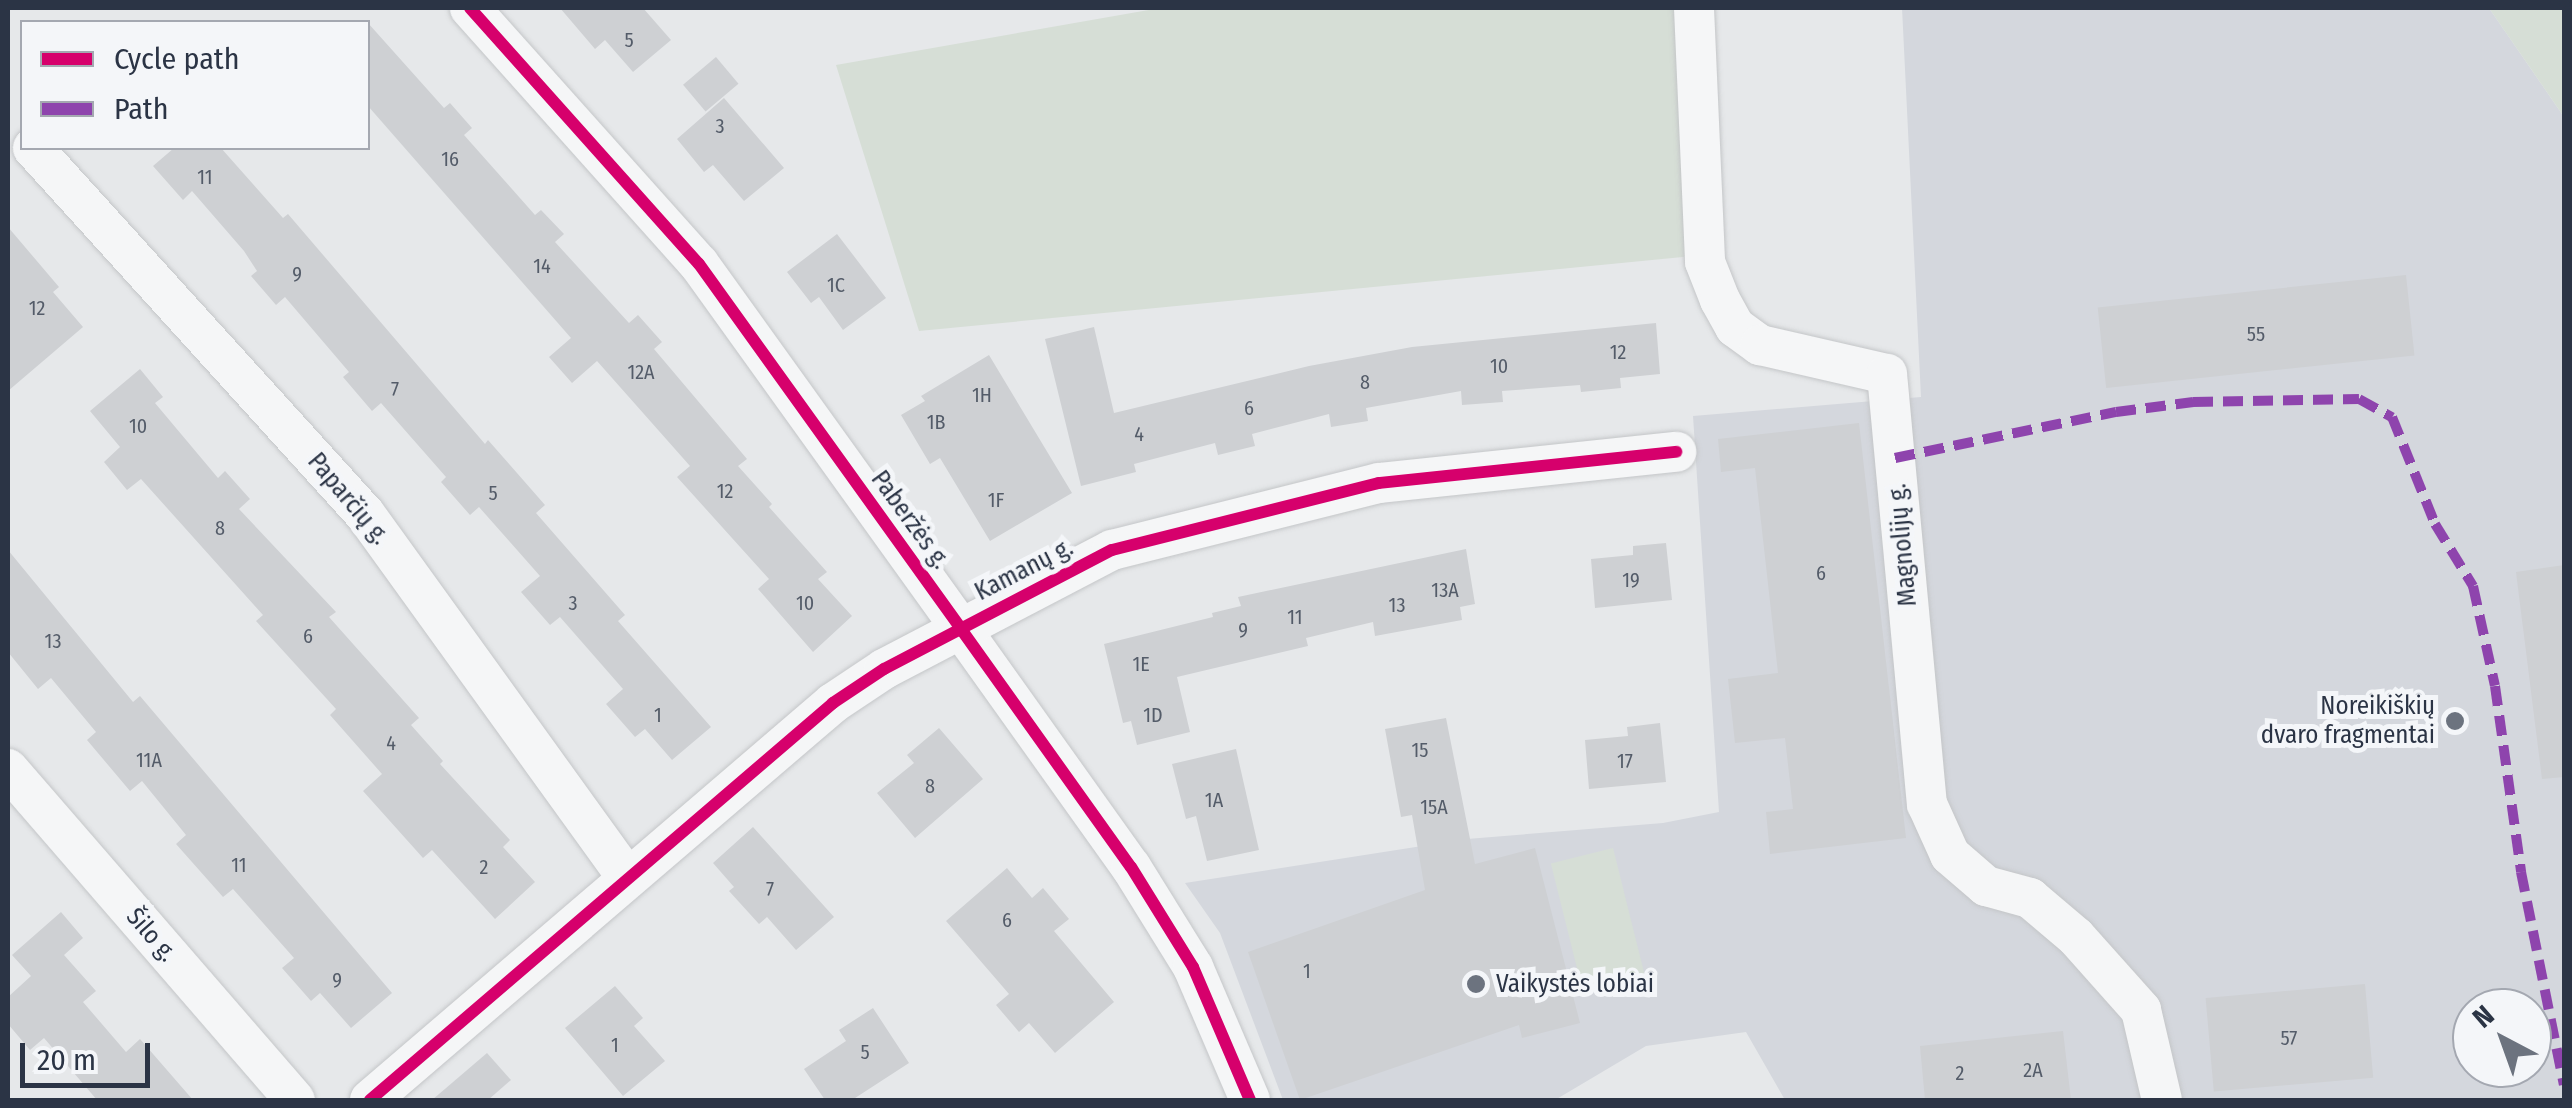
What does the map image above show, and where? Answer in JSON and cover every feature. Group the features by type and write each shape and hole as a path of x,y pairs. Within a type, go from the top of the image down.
{"street":[{"name":"Paberžės g.","path":"470,8 699,264 960,629 1130,867 1193,966 1250,1100"},
{"name":"Magnolijų g.","path":"1694,8 1705,262 1720,300 1735,327 1760,345 1888,374 1926,804 1950,854 1986,886 2030,898 2076,937 2141,1010 2162,1100"},
{"name":"Paparčių g.","path":"35,150 365,514 628,878"},
{"name":"Kamanų g.","path":"370,1100 834,703 960,629 1112,550 1379,483 1676,452"},
{"name":"Šilo g.","path":"8,769 295,1100"}],"shaded area":[{"path":"1160,8 1681,8 1693,256 919,331 836,65"},
{"path":"1902,8 2489,8 2564,117 2564,1100 1785,1100 1746,1032 1646,1046 1555,1100 1283,1100 1220,933 1185,883 1467,839 1663,823 1719,812 1693,416 1921,397"},
{"path":"2489,8 2564,8 2564,117"},
{"path":"1613,848 1646,979 1584,994 1551,863"}],"building":[{"path":"560,8 643,8 671,40 633,72 605,40 595,49"},
{"path":"370,25 444,108 450,103 472,128 464,135 535,215 541,210 564,234 555,242 629,323 638,315 662,342 654,349 747,459 738,466 827,572 818,579 852,616 813,652 758,589 769,579 677,477 690,466 597,361 572,383 549,357 571,338 370,108"},
{"path":"716,57 738,84 706,111 683,85"},
{"path":"724,98 784,168 744,201 713,165 704,172 677,139"},
{"path":"172,150 223,150 283,218 288,214 485,444 488,440 545,505 536,513 625,615 618,621 711,727 672,760 645,729 635,737 606,704 623,689 560,617 550,625 521,592 540,576 479,507 470,515 441,482 446,477 381,403 372,411 343,377 349,372 285,297 276,305 251,276 257,271 244,251 192,191 183,200 153,166"},
{"path":"8,227 59,287 53,292 83,327 8,391"},
{"path":"837,234 886,298 843,330 819,297 811,303 787,272"},
{"path":"2406,275 2414,356 2106,388 2098,307"},
{"path":"1656,323 1660,374 1620,378 1621,388 1581,392 1580,385 1502,391 1503,402 1462,405 1461,391 1366,408 1368,421 1331,427 1329,414 1252,434 1255,446 1218,455 1215,443 1134,464 1136,472 1081,486 1045,339 1094,327 1114,413 1309,366 1412,347"},
{"path":"989,355 1072,493 990,541 940,458 930,464 901,415 925,401 921,396"},
{"path":"140,369 163,397 155,403 218,478 225,471 250,499 239,509 336,612 329,617 419,718 411,725 443,761 440,764 510,840 503,847 535,882 495,919 432,850 423,858 363,791 382,774 330,715 336,709 256,621 263,615 141,479 127,490 104,462 120,447 90,411"},
{"path":"1859,423 1906,838 1770,854 1766,812 1793,809 1785,738 1735,743 1728,679 1778,673 1755,468 1721,472 1718,439"},
{"path":"1666,543 1672,600 1595,608 1591,559 1633,555 1633,546"},
{"path":"1466,549 1475,604 1460,607 1462,620 1375,636 1373,622 1306,638 1308,646 1177,677 1190,732 1137,745 1131,721 1123,723 1104,644 1213,617 1212,613 1241,606 1238,597"},
{"path":"8,550 133,702 140,696 392,993 351,1028 320,993 311,1001 282,968 294,958 233,889 223,897 176,844 186,835 142,781 130,791 87,740 96,732 51,678 38,689 8,652"},
{"path":"2564,565 2564,777 2542,779 2516,572"},
{"path":"1446,718 1475,864 1535,848 1580,1023 1522,1038 1519,1025 1300,1100 1248,952 1425,890 1412,815 1401,817 1385,729"},
{"path":"1660,723 1666,782 1589,789 1585,740 1628,736 1627,727"},
{"path":"939,728 983,779 915,838 877,793 914,763 907,755"},
{"path":"1236,749 1259,850 1207,861 1196,816 1186,819 1172,764"},
{"path":"753,827 834,917 796,950 767,917 759,924 729,891 734,887 713,863"},
{"path":"1007,868 1032,898 1043,888 1069,919 1054,931 1114,1002 1055,1053 1029,1023 1019,1032 996,1005 1009,994 946,921"},
{"path":"61,912 83,938 64,955 96,991 83,1002 126,1052 140,1039 193,1100 97,1100 44,1038 30,1050 8,1024 8,997 31,976 12,955"},
{"path":"2365,984 2373,1078 2214,1092 2206,998"},
{"path":"615,986 643,1018 634,1026 665,1061 623,1096 565,1028"},
{"path":"873,1008 909,1063 852,1100 825,1100 804,1069 846,1041 839,1030"},
{"path":"2063,1031 2071,1100 1925,1100 1920,1046"},
{"path":"487,1053 511,1080 488,1100 432,1100"}],"marked path":[{"path":"1895,458 2116,412 2193,402 2359,399 2392,417 2435,524 2473,586 2495,686 2521,872 2564,1085"}],"cycle path":[{"path":"470,8 699,264 961,629 1131,867 1193,967 1250,1100"},
{"path":"370,1100 833,703 884,669 1112,550 1379,483 1676,452"}],"place":[{"name":"Noreikiškių dvaro fragmentai","path":"2455,721"},
{"name":"Vaikystės lobiai","path":"1476,984"}]}
